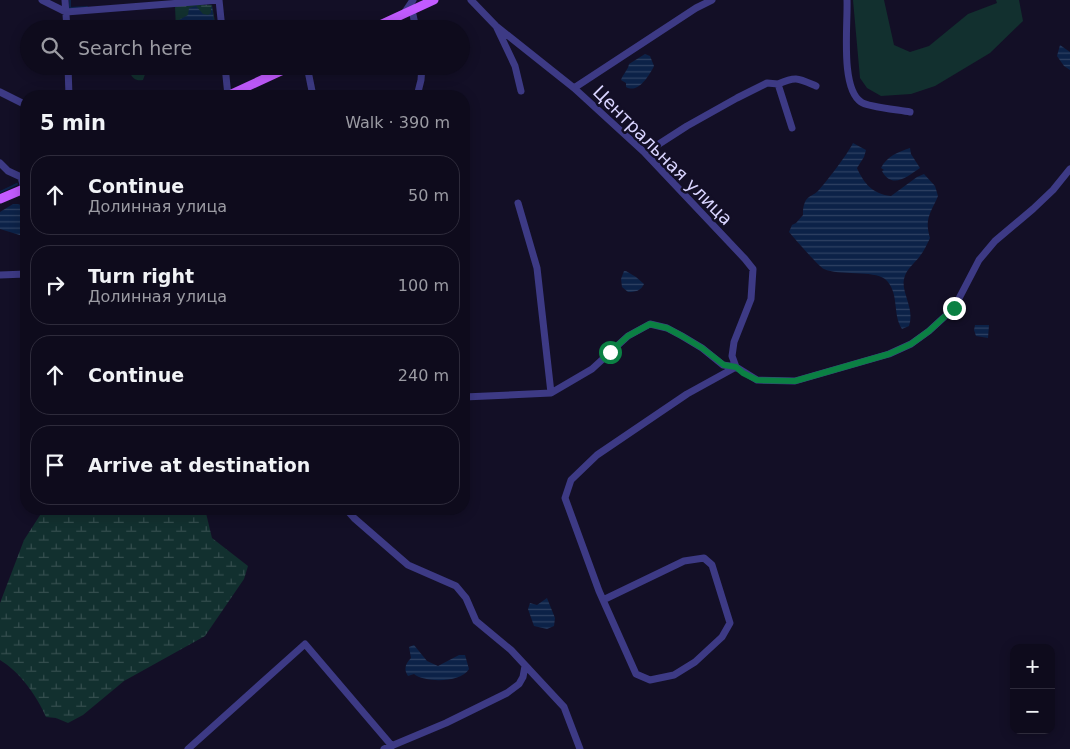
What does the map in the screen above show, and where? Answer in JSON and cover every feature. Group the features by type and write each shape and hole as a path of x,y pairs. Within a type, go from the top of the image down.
{"main road":[{"path":"390,20 434,0"},
{"path":"240,90 272,75"},
{"path":"0,200 20,191"}],"street":[{"path":"42,0 66,12 219,0 221,20"},
{"path":"65,0 66,20"},
{"path":"412,20 408,12 413,0"},
{"name":"Центральная улица","path":"471,0 496,26 574,88 646,153 721,232 753,269 751,299 734,342 732,356 736,367"},
{"path":"574,88 696,8 712,0"},
{"path":"847,0 846,50 853,95 862,104 910,112"},
{"path":"496,26 515,66 521,91"},
{"path":"68,75 69,90"},
{"path":"226,75 227,90"},
{"path":"309,75 312,90"},
{"path":"418,90 421,75"},
{"path":"646,153 687,126 767,82 778,84 793,78 816,86"},
{"path":"778,84 792,128"},
{"path":"0,92 20,102"},
{"path":"0,163 8,171 20,177"},
{"path":"470,397 551,392 592,369 628,336 650,324 667,328 702,348 724,365 736,367 757,380 795,381 889,354 911,344 929,331 954,308 979,260 995,241 1053,190 1070,169"},
{"path":"518,202 538,268 551,392"},
{"path":"0,276 20,274"},
{"path":"603,600 684,561 704,558 712,565 730,623 722,637 694,662 674,675 650,680 636,674 603,600 565,498 571,480 597,455 687,394 736,367"},
{"path":"351,515 408,566 456,586 466,598 476,621 498,638 564,707 580,749"},
{"path":"188,749 305,644 392,746"},
{"path":"384,749 446,723 507,693 519,684 523,677 525,666"}],"green space":[{"path":"853,0 884,0 894,45 910,52 929,46 968,14 997,3 996,0 1019,0 1023,21 990,53 935,86 911,94 881,96 867,88 860,78"},
{"path":"212,5 215,20 176,20 175,6"},
{"path":"131,75 145,75 143,80"},
{"path":"40,515 206,515 212,538 248,566 244,579 205,636 124,681 83,715 68,723 56,718 46,717 27,685 0,660 0,603 24,540"}],"water":[{"path":"196,6 203,14 208,15 211,13 212,7 214,20 179,20 188,15 189,8"},
{"path":"1060,45 1070,52 1070,70 1064,66 1057,56"},
{"path":"645,54 650,56 654,66 652,70 639,86 630,89 626,87 626,83 621,80 629,64"},
{"path":"853,143 866,150 857,168 866,183 874,190 891,196 924,174 935,186 938,196 928,220 930,238 921,254 906,272 904,279 904,290 910,319 909,326 902,329 897,317 893,290 885,279 880,276 824,269 789,232 792,225 803,215 806,200 822,187"},
{"path":"910,148 911,154 920,168 900,180 890,180 881,168 886,160"},
{"path":"13,204 20,205 20,235 0,229 0,212"},
{"path":"624,271 636,277 644,284 639,290 628,292 622,287 621,279"},
{"path":"975,325 989,325 988,338 976,336"},
{"path":"547,598 555,618 554,626 547,629 534,626 528,609 530,603 537,605"},
{"path":"414,645 427,661 438,666 459,655 465,655 469,669 459,677 443,680 426,679 414,674 408,676 405,669 411,658 409,647"}],"waterway":[{"path":"70,0 70,8 87,7"},
{"path":"0,192 17,184"}],"route":[{"path":"610,352 628,336 650,324 667,328 702,348 724,365 736,367 757,380 774,382 795,381 889,354 911,344 929,331 954,308"}]}
